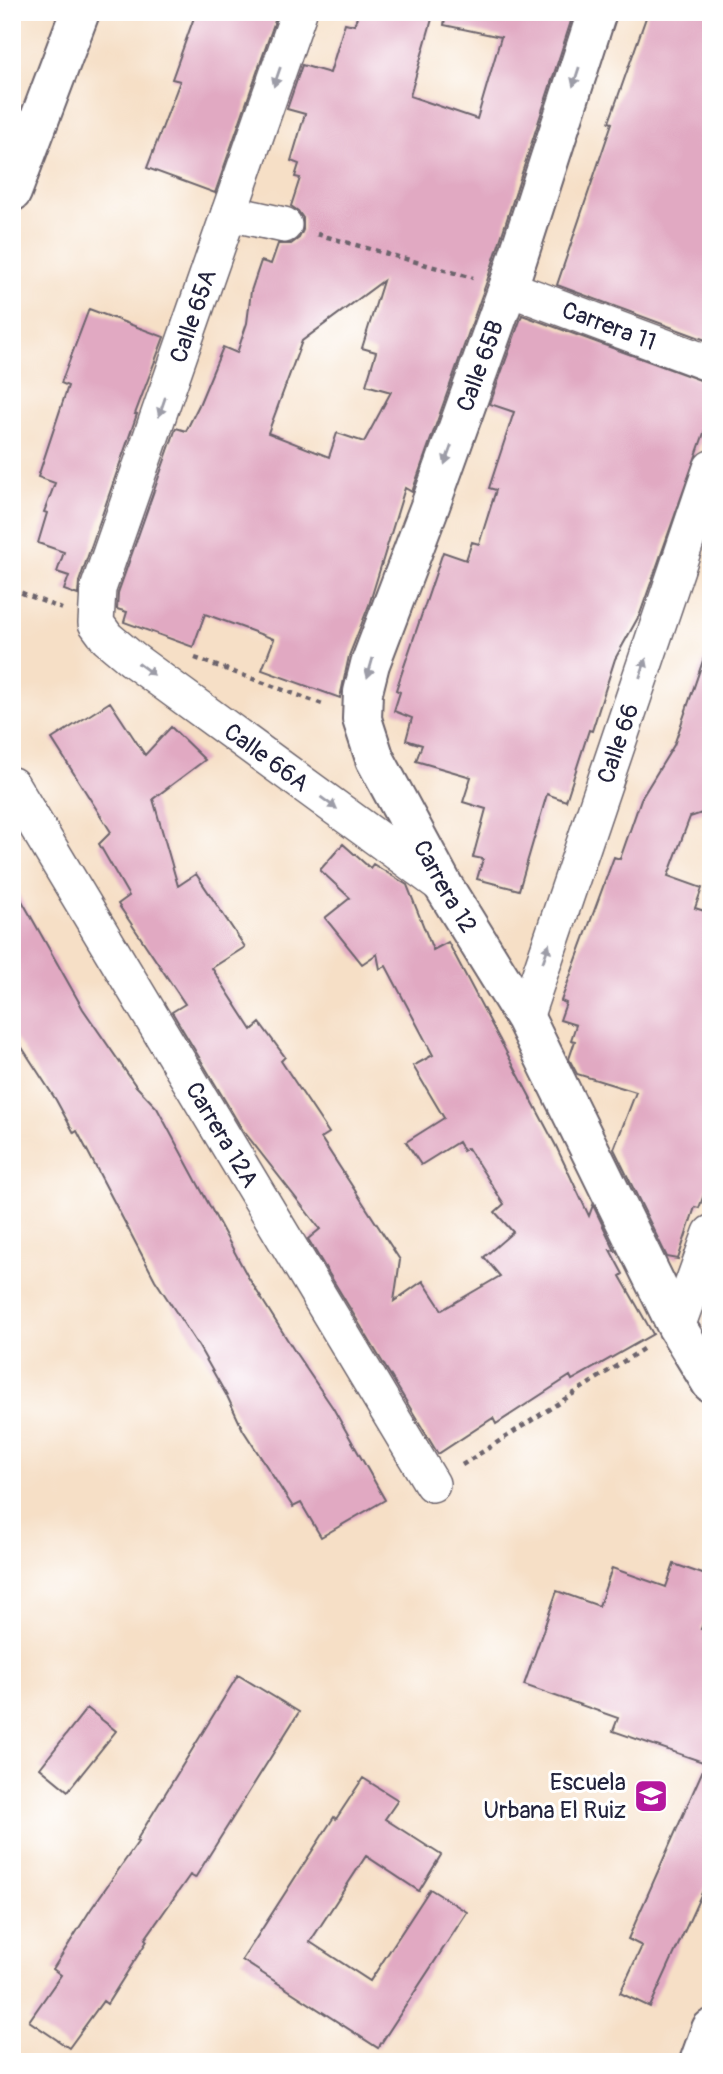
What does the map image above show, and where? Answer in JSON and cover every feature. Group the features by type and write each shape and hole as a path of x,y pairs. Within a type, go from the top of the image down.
{"street":[{"path":"12,192 80,12"},
{"name":"Calle 65A","path":"96,623 98,589 299,12"},
{"name":"Calle 65B","path":"362,719 363,692 370,664 508,288 597,12"},
{"path":"229,213 284,225"},
{"name":"Carrera 11","path":"508,288 711,364"},
{"name":"Calle 66","path":"524,1018 711,468"},
{"name":"Calle 66A","path":"96,623 107,638 132,659 444,887"},
{"name":"Carrera 12","path":"362,719 375,760 444,887 524,1018 677,1327 711,1383"},
{"name":"Carrera 12A","path":"12,785 432,1484"},
{"path":"677,1327 711,1233"},
{"path":"698,2062 711,2029"}],"path":[{"path":"284,225 508,288"},
{"path":"12,589 96,623"},
{"path":"185,655 362,719"},
{"path":"432,1484 677,1327"}],"building":[{"path":"196,12 278,12 215,193 147,168 180,81 172,79"},
{"path":"359,12 434,12 410,96 477,119 501,37 444,25 446,12 574,12 487,281 412,492 405,488 369,605 349,656 340,698 262,670 274,639 205,614 193,647 124,622 127,612 117,609 118,593 176,428 186,431 223,347 237,353 247,323 251,291 261,261 271,264 278,244 291,244 299,238 303,230 303,218 291,206 300,178 295,177 299,164 291,161 305,114 287,109 302,65 330,73 345,23 354,25","holes":["383,281 362,348 376,352 366,385 391,392 364,442 337,433 329,457 268,433 302,341"]},
{"path":"648,12 711,12 711,342 557,285 612,123 609,122"},
{"path":"89,309 164,337 135,414 79,582 78,595 64,590 69,576 57,572 64,552 38,543 47,513 44,512 55,483 38,477 68,386 61,383"},
{"path":"522,315 711,384 711,413 640,614 615,659 566,801 547,794 519,890 477,879 483,859 473,857 486,809 463,802 471,777 416,761 422,745 406,740 412,718 394,711 400,692 396,690 443,552 466,560 472,542 479,544 496,490 489,488 514,412 490,404"},
{"path":"706,652 711,653 711,810 690,817 668,876 702,888 695,908 711,913 711,1176 699,1208 695,1207 678,1259 667,1257 614,1149 636,1092 577,1074 569,1059 575,1041 571,1040 576,1025 560,1020 566,1003 561,1001 614,857 620,859 641,799 674,745"},
{"path":"110,702 145,755 171,727 205,760 153,799 178,886 196,874 245,947 212,968 252,1030 260,1023 285,1057 281,1061 329,1133 321,1138 400,1260 394,1301 423,1281 442,1310 500,1276 484,1257 513,1232 495,1212 504,1204 468,1148 463,1151 458,1142 421,1165 406,1142 444,1118 413,1066 433,1055 386,966 380,969 377,954 362,964 325,918 350,898 320,870 343,844 370,868 373,864 407,885 433,950 448,942 556,1146 589,1216 593,1205 615,1251 610,1250 623,1274 620,1276 653,1334 572,1380 570,1376 496,1424 493,1418 438,1454 308,1239 320,1229 242,1129 172,1012 185,1004 118,904 129,896 99,844 111,832 52,739"},
{"path":"12,883 83,1009 136,1086 157,1108 248,1277 333,1408 385,1500 321,1537 301,1503 293,1507 243,1430 199,1347 155,1280 77,1131 74,1133 12,1032"},
{"path":"674,1564 711,1577 711,1602 701,1629 711,1631 711,1873 650,2007 620,1993 642,1946 628,1939 706,1763 613,1731 618,1718 524,1685 557,1591 599,1606 612,1568 666,1587"},
{"path":"238,1675 299,1712 195,1878 190,1875 145,1939 147,1941 107,2004 103,2001 69,2048 29,2021 61,1975 53,1969 138,1842 136,1841"},
{"path":"87,1708 116,1731 68,1791 40,1768"},
{"path":"363,1778 398,1800 385,1819 441,1855 419,1891 366,1856 310,1942 370,1981 430,1889 467,1912 378,2048 242,1960 334,1817 336,1819"}],"place":[{"name":"Escuela Urbana El Ruiz","path":"651,1796"}]}
